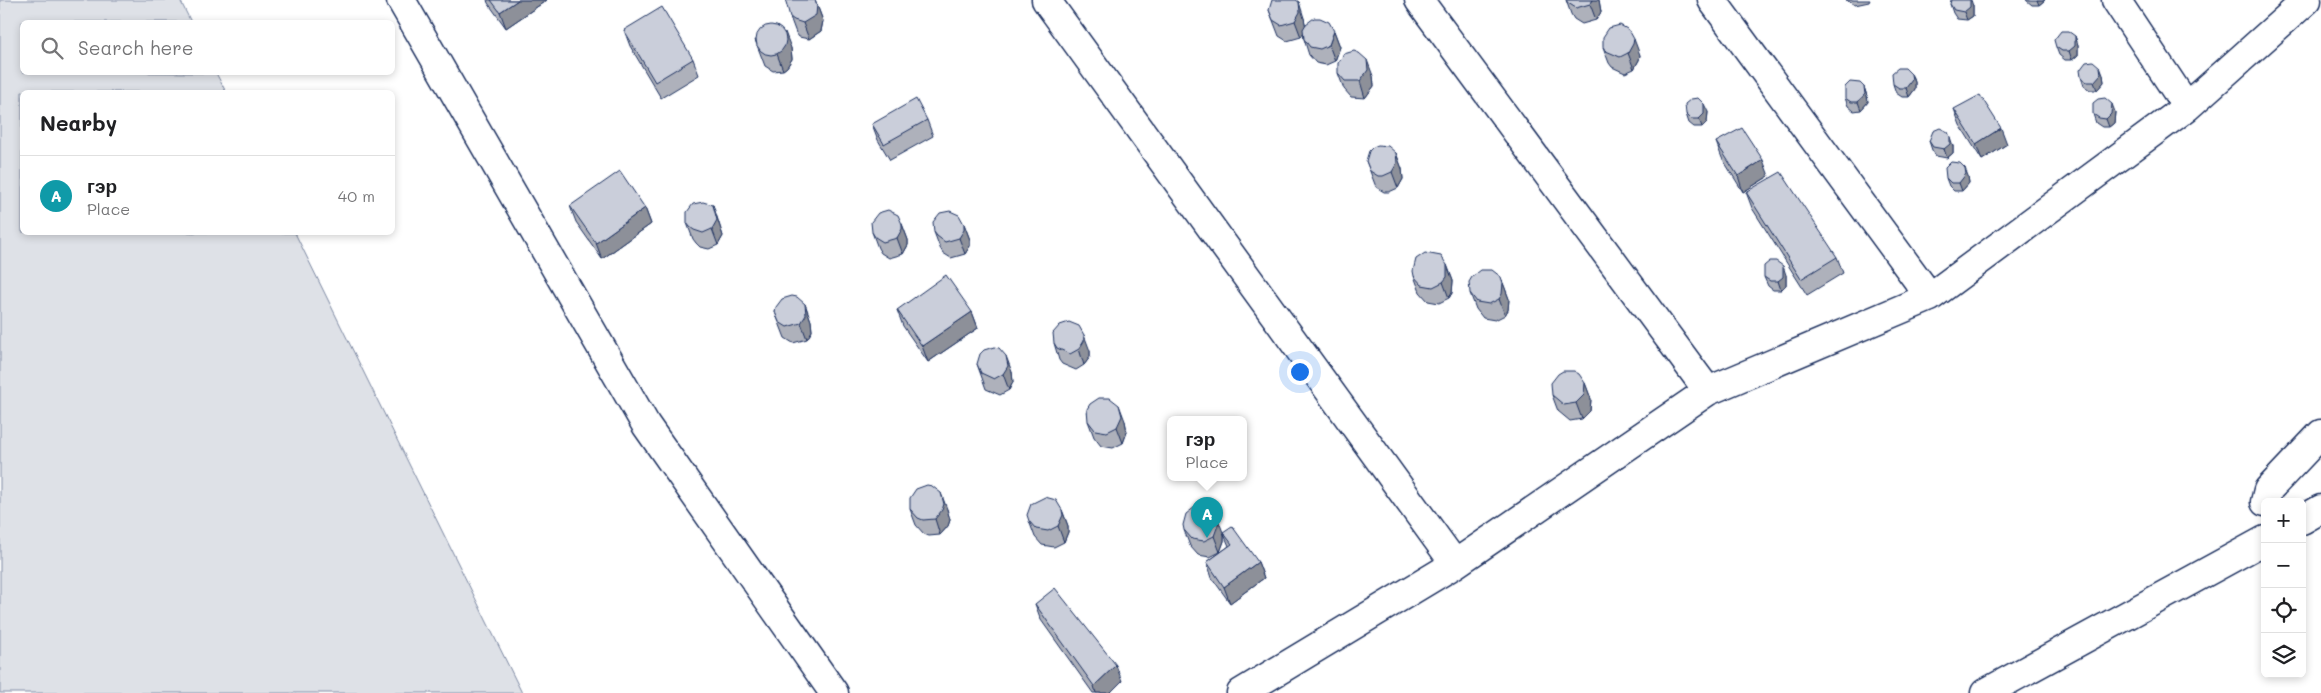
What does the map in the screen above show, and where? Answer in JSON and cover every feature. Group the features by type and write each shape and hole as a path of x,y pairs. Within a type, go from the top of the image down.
{"street":[{"path":"401,0 646,425 834,693"},
{"path":"1046,0 1455,564"},
{"path":"1419,0 1708,391"},
{"path":"1712,0 1930,297"},
{"path":"2116,0 2187,107"},
{"path":"1241,693 1455,564 1708,391 1930,297 2187,107 2307,0"},
{"path":"2266,498 2268,490 2321,434"},
{"path":"2306,518 2321,509"},
{"path":"1984,693 2259,543 2261,529"}],"shaded area":[{"path":"0,0 180,0 190,20 20,20 20,75 217,75 225,90 20,90 20,235 296,235 522,693 0,693"}],"building":[{"path":"491,0 518,0 500,12"},
{"path":"788,0 815,0 817,5 816,15 803,23 794,20 790,17 786,2"},
{"path":"1272,0 1296,0 1299,2 1300,12 1295,21 1281,25 1273,20 1269,10"},
{"path":"1566,0 1593,0 1590,4 1576,8"},
{"path":"1951,0 1970,0 1970,7 1964,12 1954,10 1950,4"},
{"path":"662,7 693,59 655,82 624,30"},
{"path":"1314,18 1320,18 1329,22 1334,31 1329,45 1320,49 1310,47 1304,39 1303,29"},
{"path":"771,25 782,29 786,40 782,51 771,55 760,51 756,40 760,29"},
{"path":"1620,25 1629,30 1634,39 1628,53 1620,57 1606,51 1603,47 1603,37 1609,28"},
{"path":"2061,31 2068,31 2075,36 2075,46 2069,51 2062,51 2056,47 2054,40"},
{"path":"1354,51 1367,60 1368,70 1360,81 1345,81 1338,73 1338,63 1344,54"},
{"path":"2093,61 2100,67 2101,74 2094,82 2087,82 2081,77 2080,70 2086,62"},
{"path":"1898,68 1905,68 1911,74 1912,80 1906,88 1899,88 1893,84 1892,73"},
{"path":"1850,82 1860,83 1864,87 1865,94 1858,102 1851,102 1845,98 1845,87"},
{"path":"1980,95 2001,128 1976,144 1954,109"},
{"path":"1698,98 1704,104 1704,114 1699,119 1691,119 1686,114 1685,104 1691,99"},
{"path":"2105,98 2112,104 2111,114 2106,119 2099,118 2093,114 2093,103 2098,99"},
{"path":"916,99 927,120 884,144 872,124"},
{"path":"1742,128 1763,160 1738,176 1716,142"},
{"path":"1940,128 1948,132 1950,137 1950,144 1944,149 1933,147 1929,141 1933,131"},
{"path":"1378,145 1388,146 1396,153 1397,163 1392,172 1383,176 1378,176 1370,171 1366,161 1369,151"},
{"path":"1951,162 1960,163 1965,168 1966,174 1959,183 1951,183 1946,178 1945,168"},
{"path":"620,171 645,208 596,243 570,206"},
{"path":"1781,172 1837,257 1801,279 1746,192"},
{"path":"703,202 713,205 717,220 712,229 703,233 690,227 687,223 687,212 693,204"},
{"path":"888,210 898,215 902,229 897,238 883,242 875,237 872,232 871,222 878,213"},
{"path":"950,211 959,215 964,224 964,230 959,238 945,242 934,232 933,222 940,213"},
{"path":"1425,253 1441,256 1447,265 1447,277 1443,282 1433,287 1422,285 1414,276 1413,271 1416,259"},
{"path":"1770,261 1776,261 1783,266 1783,277 1778,281 1770,281 1764,277 1764,266"},
{"path":"1481,270 1492,270 1501,277 1503,283 1502,294 1499,299 1489,304 1477,302 1470,293 1469,282"},
{"path":"946,275 972,312 922,346 897,310"},
{"path":"792,296 797,297 805,304 806,315 801,323 787,327 779,322 775,312 782,299"},
{"path":"1069,322 1079,326 1084,335 1084,341 1079,349 1070,354 1057,348 1054,343 1053,333 1060,325"},
{"path":"994,347 999,348 1006,356 1008,366 1003,374 994,379 981,373 977,364 980,354 984,350"},
{"path":"1563,371 1574,371 1579,374 1585,383 1584,395 1576,403 1564,405 1552,395 1551,383"},
{"path":"1099,398 1110,398 1119,405 1122,416 1117,427 1107,432 1095,430 1088,421 1087,409 1090,404"},
{"path":"927,485 932,486 941,493 944,504 935,519 923,520 918,518 910,509 910,498 916,489"},
{"path":"1045,497 1056,500 1063,515 1058,526 1048,531 1036,529 1029,521 1027,515 1031,504"},
{"path":"1195,507 1211,510 1218,519 1214,536 1204,541 1192,539 1184,530 1183,525 1186,514"},
{"path":"1232,526 1258,562 1224,587 1207,562 1232,544 1223,532"},
{"path":"1055,588 1116,665 1094,686 1035,604"}],"place":[{"name":"гэр","path":"1207,538"}]}
